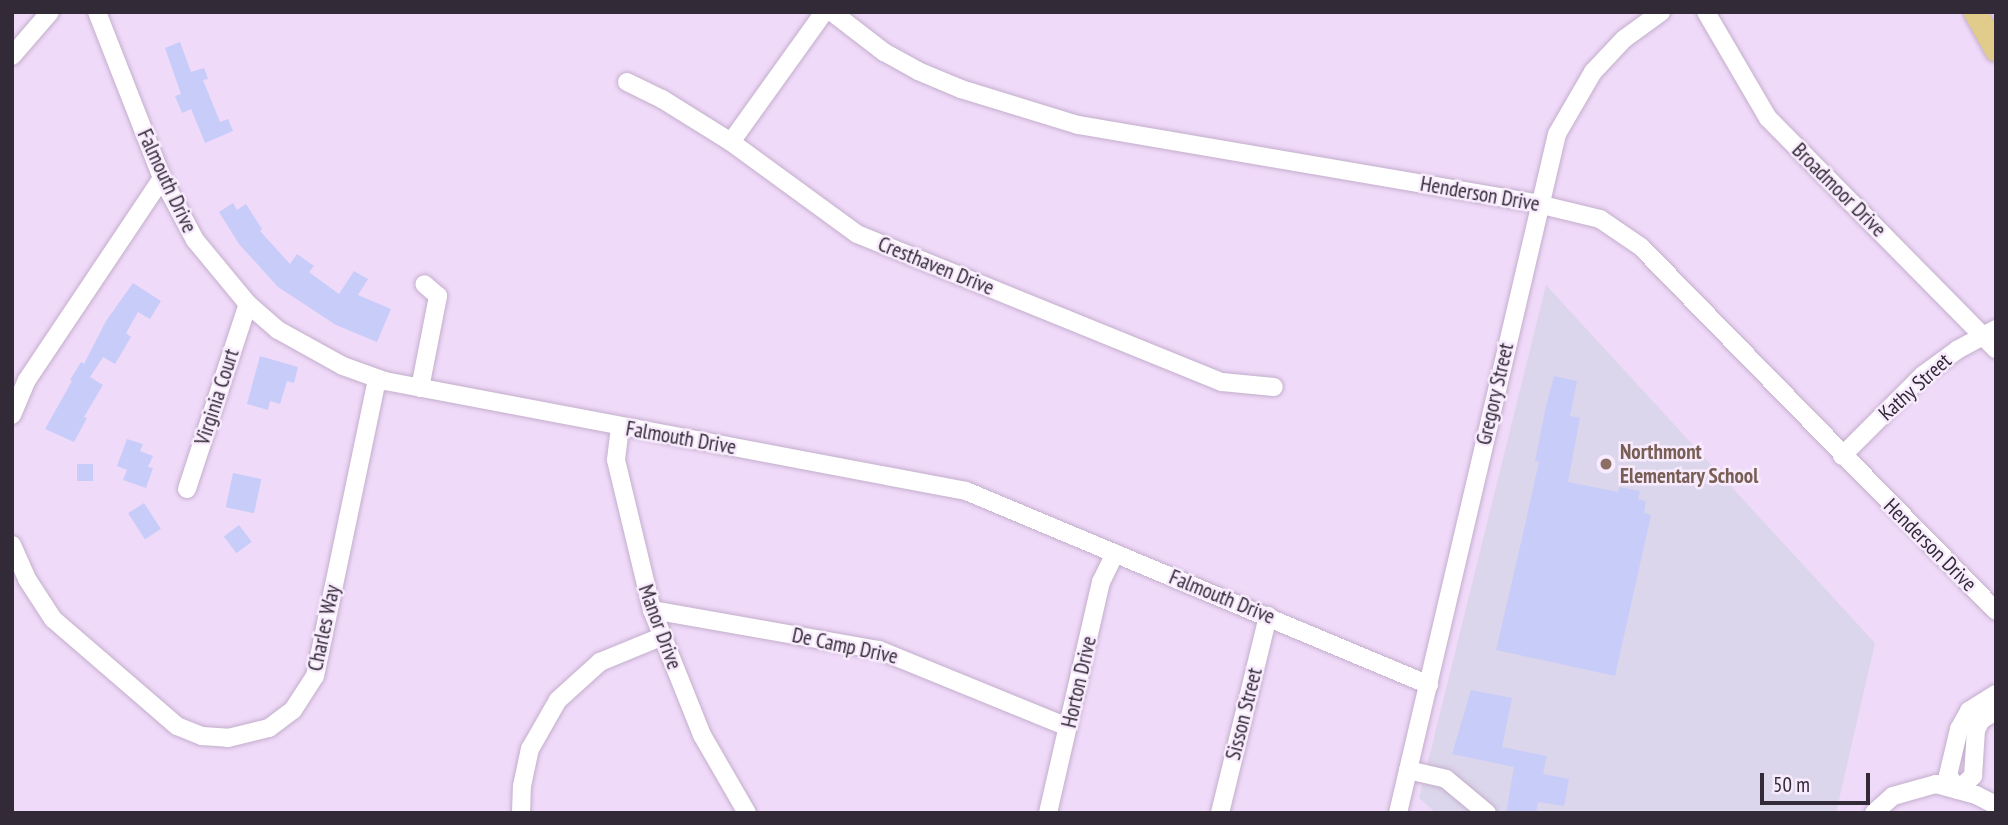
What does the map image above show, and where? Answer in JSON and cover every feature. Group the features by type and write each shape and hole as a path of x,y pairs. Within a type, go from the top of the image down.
{"main road":[{"path":"1975,12 1996,50"}],"street":[{"path":"12,56 50,12"},
{"name":"Falmouth Drive","path":"97,12 162,178 195,240 248,304 278,330 343,366 377,380 966,491 1429,685"},
{"path":"731,142 824,12"},
{"name":"Henderson Drive","path":"832,12 884,52 918,71 961,89 1079,125 1538,204 1600,219 1641,247 1996,611"},
{"name":"Gregory Street","path":"1398,813 1556,134 1579,92 1624,39 1661,12"},
{"name":"Broadmoor Drive","path":"1706,12 1768,118 1989,332 1996,349"},
{"name":"Cresthaven Drive","path":"627,82 662,99 731,142 857,234 1222,382 1274,387"},
{"path":"12,415 27,380 162,178"},
{"path":"420,388 438,296 424,284"},
{"name":"Virginia Court","path":"187,489 248,304"},
{"name":"Kathy Street","path":"1842,456 1923,375 1956,350 1989,332"},
{"name":"Charles Way","path":"12,545 40,604 59,627 177,726 202,736 228,738 269,728 293,710 315,676 377,380"},
{"name":"Manor Drive","path":"620,427 616,460 652,610 702,735 747,813"},
{"name":"Horton Drive","path":"1048,813 1101,582 1115,553"},
{"name":"De Camp Drive","path":"652,610 879,650 1068,727"},
{"name":"Sisson Street","path":"1220,813 1268,616"},
{"path":"521,813 522,786 530,749 558,700 600,662 662,637"},
{"path":"1958,790 1973,776 1969,711 1996,694"},
{"path":"1969,726 1996,711"},
{"path":"1408,771 1446,779 1487,813"},
{"path":"1874,813 1893,796 1936,784 1996,805"}],"shaded area":[{"name":"Northmont Elementary School","path":"1546,285 1875,643 1836,813 1436,813 1419,798"}],"building":[{"path":"180,42 191,72 204,68 208,79 203,80 220,122 228,119 233,131 205,143 191,109 182,113 175,96 181,94 165,48"},
{"path":"233,203 237,210 246,204 262,229 260,231 290,264 297,254 314,266 309,272 339,294 354,271 368,279 358,295 391,309 377,342 336,325 278,287 239,244 219,212"},
{"path":"133,283 161,301 150,319 138,312 126,333 131,337 115,364 103,357 90,377 103,385 84,417 87,418 74,442 45,429 72,381 70,380 81,362 84,364 106,321"},
{"path":"260,356 298,367 294,383 287,381 280,404 270,401 268,410 247,404"},
{"path":"1554,376 1577,381 1570,416 1580,418 1568,482 1618,492 1619,487 1640,491 1638,499 1646,501 1644,513 1651,515 1615,676 1496,650 1539,462 1535,461"},
{"path":"127,439 143,444 140,451 153,456 148,467 153,468 146,488 123,480 127,470 117,466"},
{"path":"77,464 93,464 93,481 77,481"},
{"path":"233,473 261,479 254,513 226,507"},
{"path":"144,503 161,529 145,539 128,513"},
{"path":"239,525 252,542 236,553 224,536"},
{"path":"1471,690 1512,698 1502,747 1547,756 1543,774 1569,779 1564,806 1538,802 1536,813 1506,813 1514,767 1452,754"}],"place":[{"name":"Northmont Elementary School","path":"1606,464"}]}
